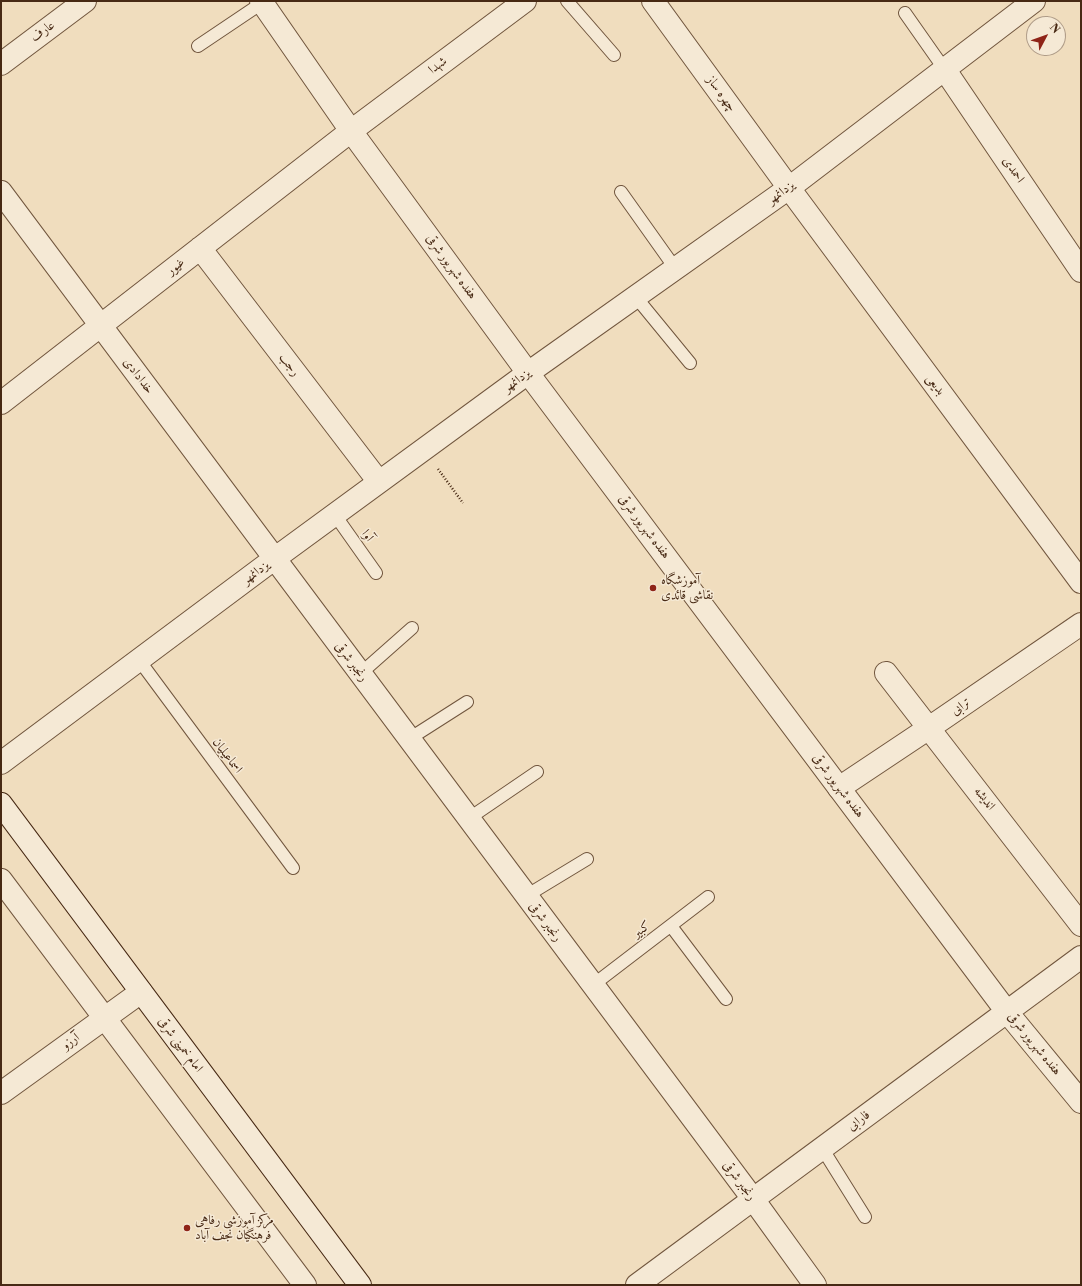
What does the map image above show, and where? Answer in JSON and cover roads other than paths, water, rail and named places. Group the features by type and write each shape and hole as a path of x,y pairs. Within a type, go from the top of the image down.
{"street":[{"name":"عارف","path":"1,64 85,1"},
{"name":"شهدا","path":"351,131 525,1"},
{"name":"چهره ساز","path":"653,1 789,188"},
{"name":"یزدانمهر","path":"1,763 274,559 528,373 789,188 1034,1"},
{"name":"هفده شهریور شرقی","path":"262,2 351,131 528,373 1008,1012 1081,1102"},
{"name":"احمدی","path":"945,70 1081,271"},
{"name":"غیور","path":"1,403 351,131"},
{"name":"بدیعی","path":"789,188 1081,582"},
{"name":"خدادادی","path":"1,192 274,559"},
{"name":"رجب","path":"200,248 379,482"},
{"name":"رنجبر شرقی","path":"274,559 753,1199 815,1285"},
{"name":"ترابی","path":"839,788 1081,624"},
{"name":"اندیشه","path":"886,673 1081,925"},
{"name":"امام خمینی شرقی","path":"1,804 360,1285"},
{"path":"1,880 306,1285"},
{"name":"فارابی","path":"637,1285 1081,957"},
{"name":"آرزو","path":"1,1093 141,992"}],"lane":[{"path":"567,1 614,55"},
{"path":"198,46 262,2"},
{"path":"905,13 945,70"},
{"path":"620,192 675,268"},
{"path":"635,296 690,363"},
{"name":"آوا","path":"335,515 376,573"},
{"path":"360,674 412,628"},
{"name":"اسماعیلیان","path":"139,660 293,868"},
{"path":"409,739 468,702"},
{"path":"468,819 537,772"},
{"path":"526,896 587,859"},
{"name":"کبیر","path":"593,985 708,896"},
{"path":"671,926 726,999"},
{"path":"822,1148 865,1217"}],"place":[{"name":"آموزشگاه نقاشی قائدی","path":"653,588"},
{"name":"مرکز آموزشی رفاهی فرهنگیان نجف آباد","path":"187,1228"}]}
